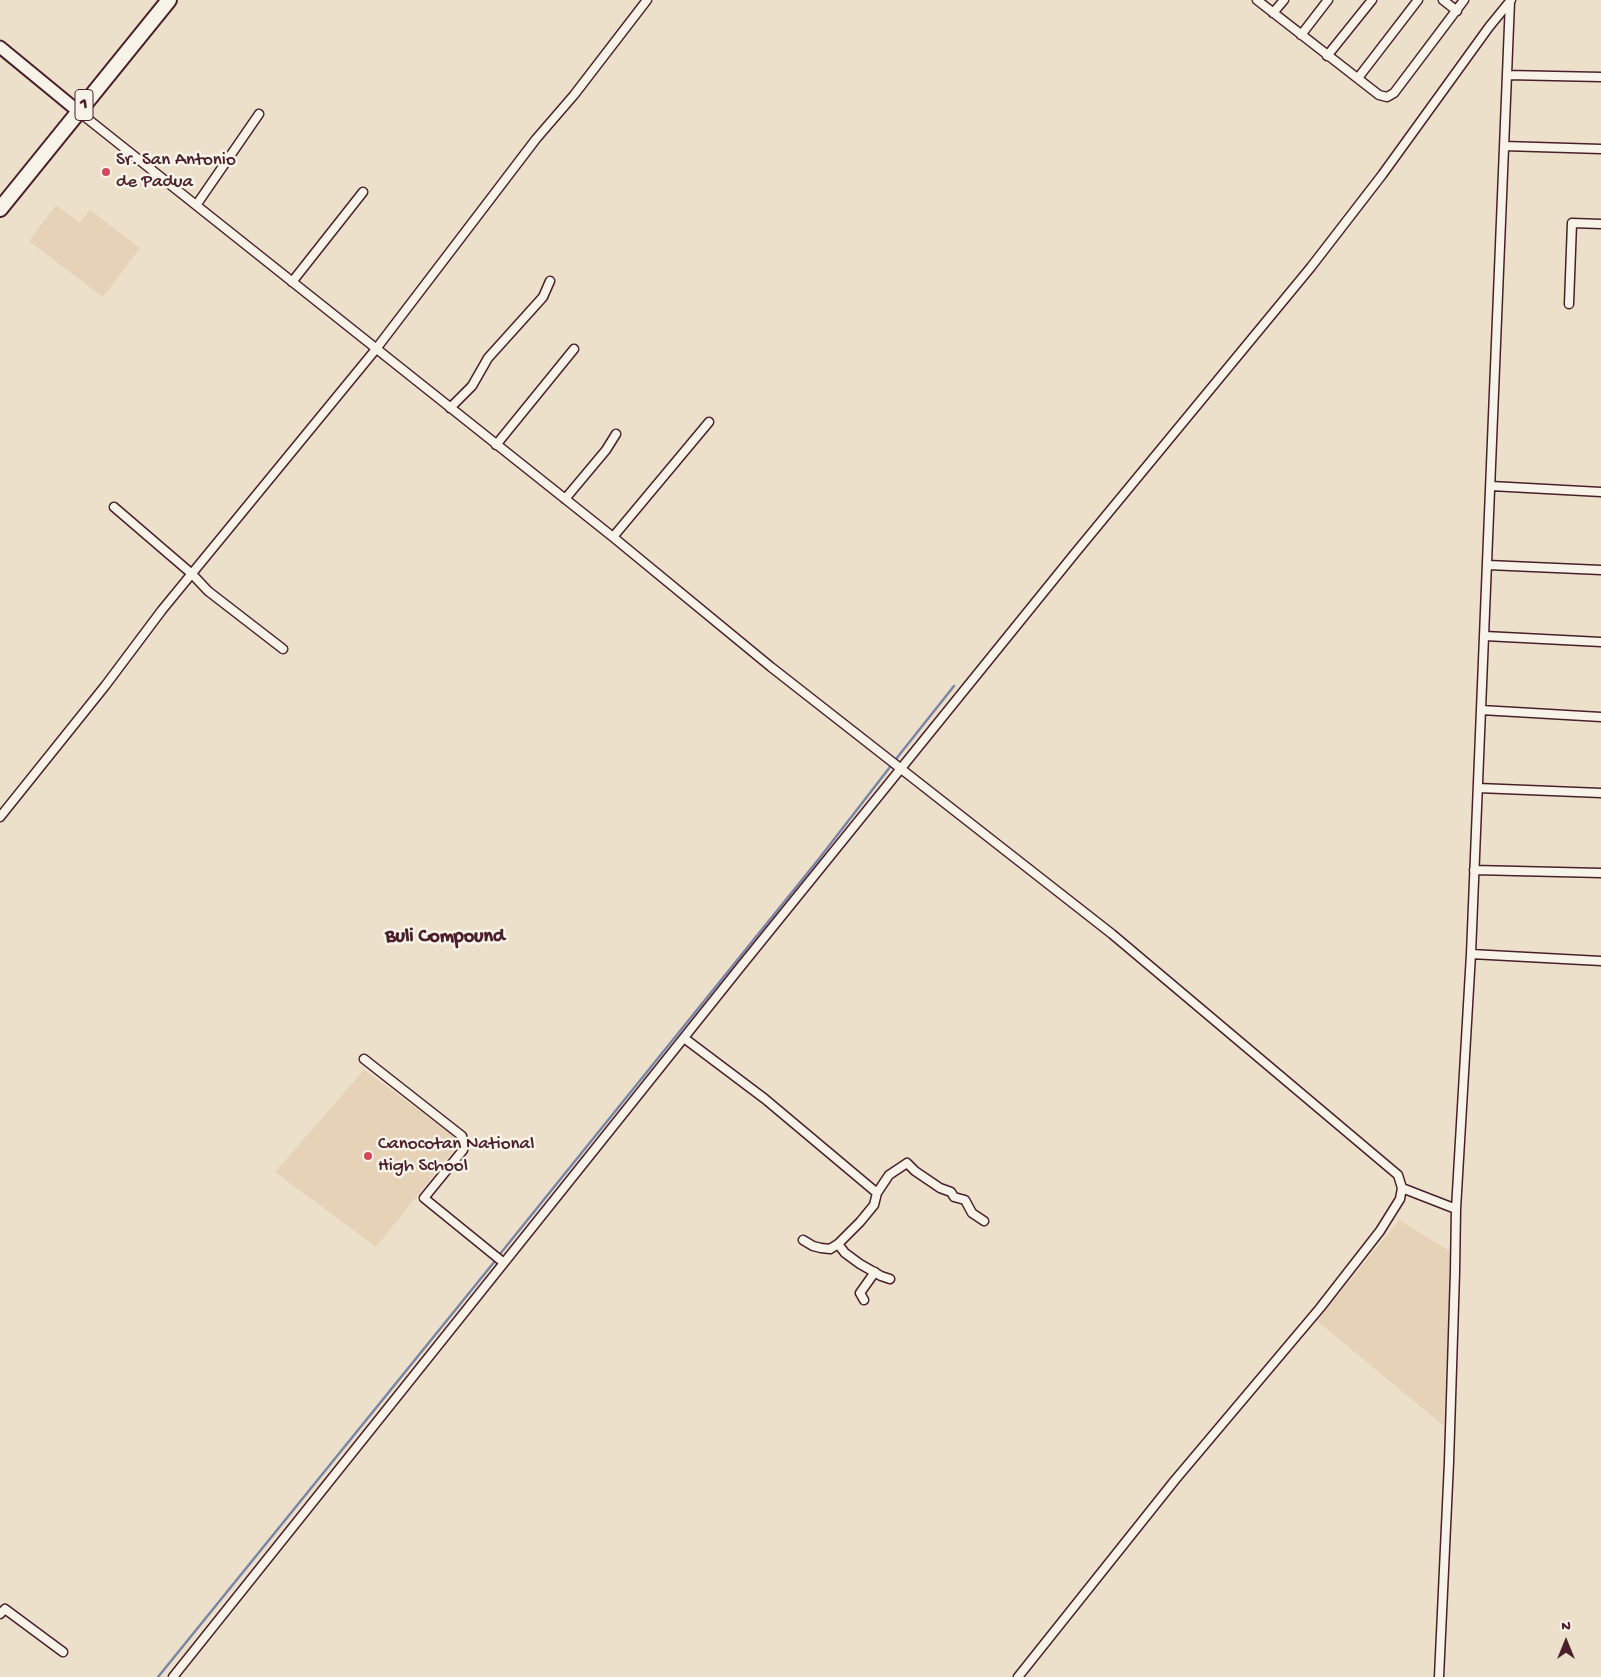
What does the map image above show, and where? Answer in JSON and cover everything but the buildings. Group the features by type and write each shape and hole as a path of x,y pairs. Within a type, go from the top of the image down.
{"highway":[{"name":"1","path":"0,209 168,0"}],"street":[{"path":"0,817 105,686 152,622 376,349 536,139 574,95 647,0"},
{"path":"1257,0 1327,56 1383,97 1391,96 1464,0"},
{"path":"1273,13 1284,0"},
{"path":"1301,35 1328,0"},
{"path":"1327,56 1372,0"},
{"path":"1358,78 1418,0"},
{"path":"1443,0 1457,11"},
{"path":"1438,1677 1449,1452 1456,1209 1471,954 1488,566 1510,0"},
{"path":"173,1677 900,769 1311,268 1382,175 1510,0"},
{"path":"0,47 613,537 771,667 1112,934 1398,1175 1402,1188 1400,1199 1380,1231 1320,1308 1175,1480 1018,1677"},
{"path":"1507,74 1601,77"},
{"path":"196,204 259,114"},
{"path":"1504,146 1601,150"},
{"path":"292,282 363,192"},
{"path":"1569,304 1572,223 1601,224"},
{"path":"450,408 472,386 488,358 543,297 550,281"},
{"path":"496,445 574,350"},
{"path":"613,537 708,422"},
{"path":"565,499 606,450 616,434"},
{"path":"1491,486 1601,492"},
{"path":"114,507 192,574 208,591 283,649"},
{"path":"1488,566 1601,570"},
{"path":"1484,636 1601,642"},
{"path":"1481,710 1601,717"},
{"path":"1478,788 1601,794"},
{"path":"1474,870 1601,873"},
{"path":"1471,954 1601,961"},
{"path":"684,1038 765,1099 877,1192"},
{"path":"364,1059 462,1136 463,1150 424,1198 504,1263"},
{"path":"803,1240 822,1248 830,1249 838,1244 874,1205 877,1192 889,1176 907,1163 915,1171 940,1188 951,1192 954,1197 965,1200 972,1213 984,1221"},
{"path":"1402,1188 1456,1209"},
{"path":"838,1244 845,1253 874,1272 890,1279"},
{"path":"864,1300 860,1293 874,1272"},
{"path":"0,1614 5,1609 63,1652"}],"shaded area":[{"path":"56,205 80,223 90,210 140,248 103,297 29,241"},
{"name":"Canocotan National High School","path":"364,1070 461,1141 376,1247 275,1172"},
{"path":"1399,1220 1451,1252 1444,1426 1317,1321"}],"waterway":[{"path":"896,759 954,686"},
{"path":"500,1254 818,860 890,767"},
{"path":"158,1677 495,1261"}],"place":[{"name":"Sr. San Antonio de Padua","path":"106,172"},
{"name":"Canocotan National High School","path":"368,1156"}],"district":[{"name":"Buli Compound","path":"445,938"}]}
